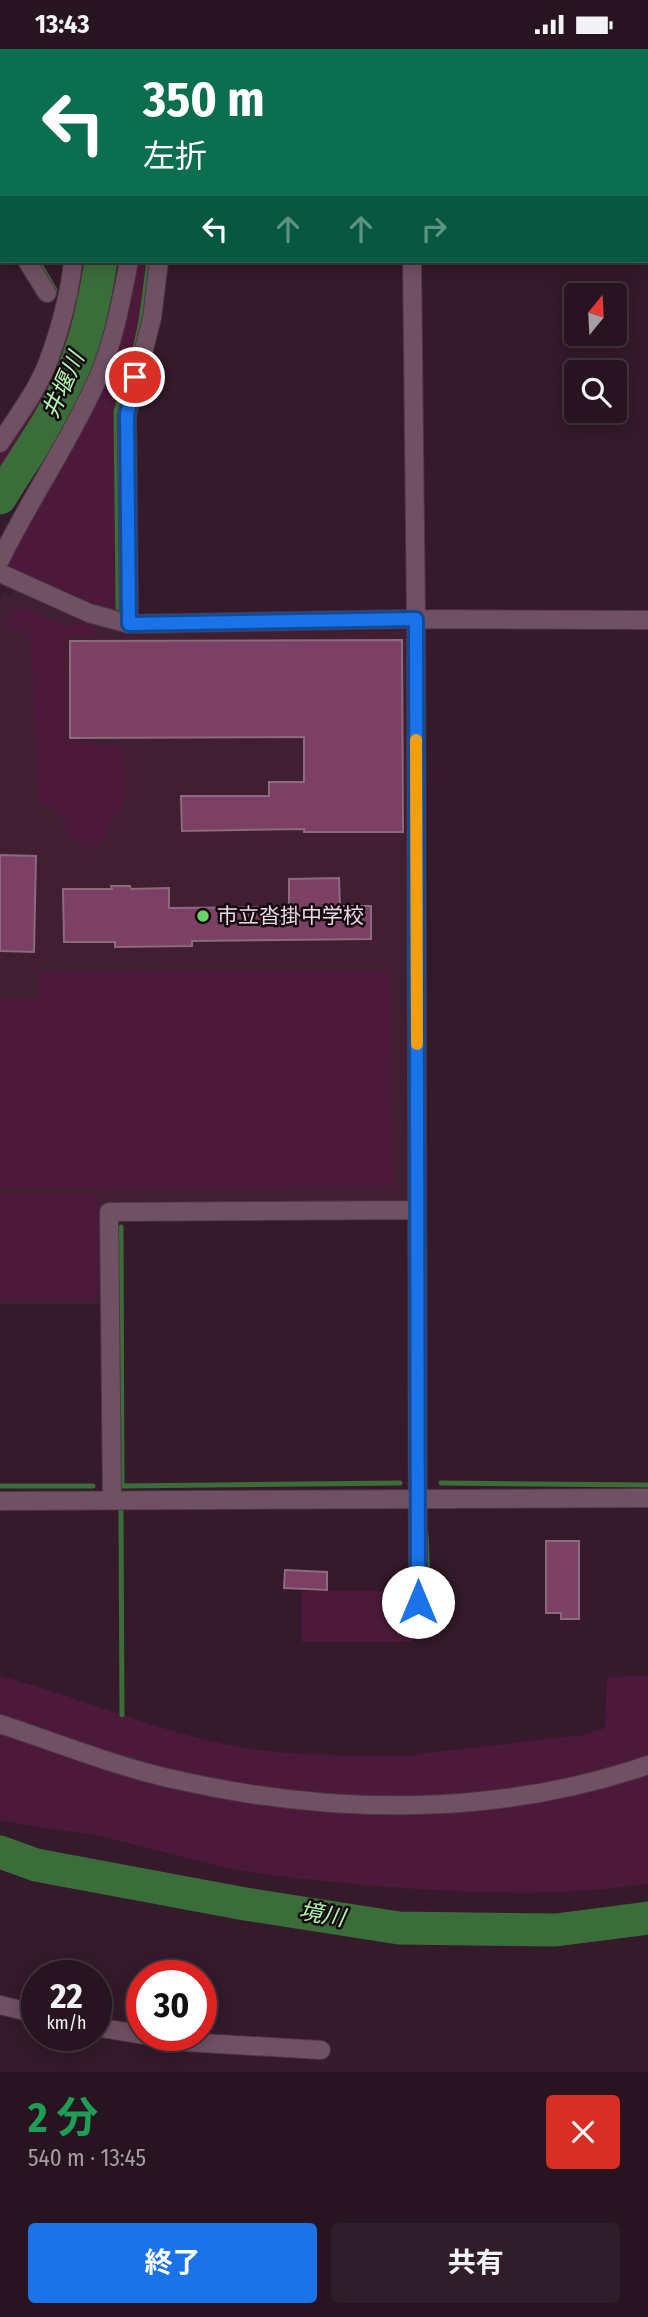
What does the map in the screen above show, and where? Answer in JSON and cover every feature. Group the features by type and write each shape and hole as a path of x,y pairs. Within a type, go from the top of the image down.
{"street":[{"path":"28,263 47,293"},
{"path":"0,443 48,362 71,282 73,263"},
{"path":"0,561 97,379 118,321 129,263"},
{"path":"129,624 127,415 152,318 159,263"},
{"path":"412,263 416,619 418,1602"},
{"path":"0,573 89,613 129,624 416,619 648,620"},
{"path":"113,1500 109,1212 417,1210"},
{"path":"0,1501 648,1498"},
{"path":"0,1724 128,1767 176,1780 250,1795 335,1804 427,1805 511,1799 605,1780 648,1765"},
{"path":"0,2005 21,2010"},
{"path":"112,2030 186,2042 321,2050"}],"shaded area":[{"path":"79,263 96,263 91,298 80,295 78,299 89,303 64,377 28,446 0,489 0,452 33,402"},
{"path":"132,263 148,263 140,321 114,411 115,615 5,564 67,452"},
{"name":"市立沓掛中学校","path":"13,588 128,631 406,631 407,1201 101,1205 101,1304 0,1304 0,599 3,592 10,595"},
{"path":"27,609 66,627 79,622 93,625 97,633 95,636 67,637 65,640 66,737 70,741 120,745 124,750 124,806 118,816 109,822 106,842 94,849 70,837 60,817 39,802 30,635 27,631 15,630 8,623 7,615 11,611"},
{"path":"390,970 393,1186 0,1189 0,999 39,999 39,973"},
{"path":"0,1194 98,1194 98,1299 0,1299"},
{"path":"302,1591 412,1591 413,1642 302,1642"},
{"path":"0,1676 164,1728 244,1748 340,1756 413,1756 584,1735 605,1728 607,1677 648,1676 648,1758 567,1782 466,1798 335,1798 177,1775 0,1717"},
{"path":"0,1729 167,1783 466,1809 558,1797 648,1774 648,1883 581,1891 513,1893 377,1886 239,1870 100,1836 0,1820"}],"building":[{"path":"402,640 403,832 304,832 304,829 182,831 181,796 269,796 269,782 304,782 304,737 70,738 70,641"},
{"path":"0,855 36,856 34,952 0,951"},
{"path":"339,878 340,906 371,906 371,939 192,941 192,946 115,947 115,942 64,942 63,889 112,889 111,886 130,886 131,889 169,888 169,908 289,907 289,879"},
{"path":"546,1541 579,1541 579,1619 561,1619 561,1613 546,1613"},
{"path":"285,1570 327,1572 327,1590 284,1588"}],"waterway":[{"path":"39,263 55,290"},
{"name":"井堰川","path":"0,498 46,425 70,379 89,321 101,263"},
{"path":"134,354 149,263"},
{"path":"79,298 95,303"},
{"path":"118,608 116,411 131,364"},
{"path":"121,1227 122,1486 400,1483"},
{"path":"441,1483 648,1485"},
{"path":"0,1486 93,1486"},
{"path":"121,1511 122,1715"},
{"path":"426,1534 428,1583"},
{"name":"境川","path":"0,1852 36,1865 245,1904 399,1928 556,1930 648,1918"}],"slow traffic":[{"path":"416,740 417,1044"}],"place":[{"name":"市立沓掛中学校","path":"203,916"}],"route":[{"path":"135,377 127,415 129,624 416,619 418,1602"}]}
